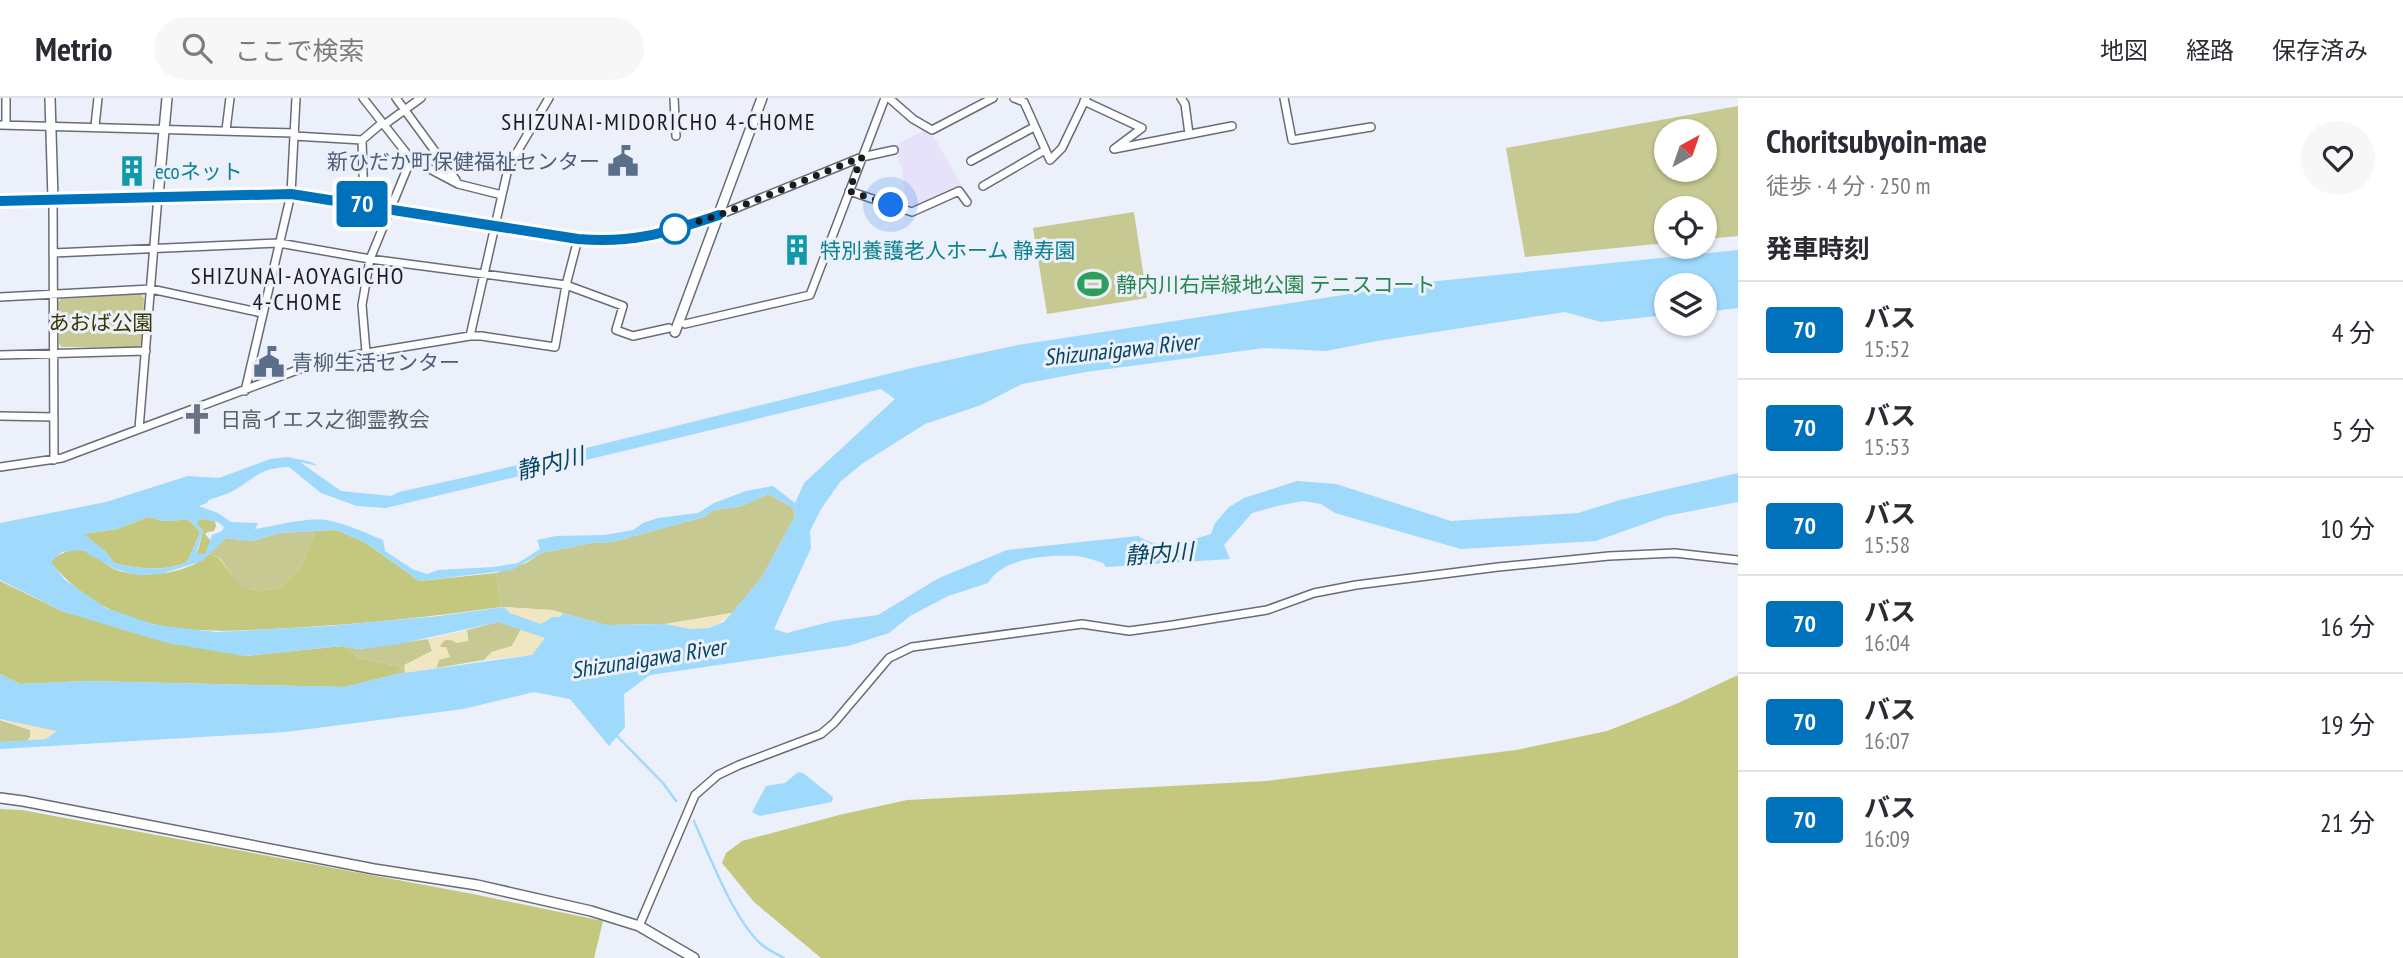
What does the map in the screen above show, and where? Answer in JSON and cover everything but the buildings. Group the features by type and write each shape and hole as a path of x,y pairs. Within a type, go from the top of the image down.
{"street":[{"path":"6,98 3,125 226,130 362,139 421,98"},
{"path":"50,98 54,460"},
{"path":"95,126 98,98"},
{"path":"139,429 167,98"},
{"path":"226,130 230,98"},
{"path":"245,391 291,194 296,98"},
{"path":"363,98 411,159 458,184 502,195"},
{"path":"396,98 458,184"},
{"path":"470,336 483,273 513,159 549,98"},
{"path":"674,98 676,136"},
{"path":"53,253 279,243 566,285 623,306 616,330 633,336 672,330 719,215 762,98"},
{"path":"685,324 810,295 887,98 912,119 932,130 993,98"},
{"path":"1014,98 1025,100 1050,160 1062,148 1085,100 1143,128 1114,149 1232,126"},
{"path":"1181,98 1185,104 1189,134"},
{"path":"1284,98 1292,140 1370,127"},
{"path":"971,161 1034,127"},
{"path":"362,139 364,204"},
{"path":"0,201 291,194 578,239 610,241 657,235 719,215 862,157 894,150"},
{"path":"983,186 1045,150"},
{"path":"366,352 362,305 370,258 411,159"},
{"path":"849,191 912,212 959,191 967,202"},
{"path":"0,467 54,460 324,360 470,336 555,347 566,285 578,239"},
{"path":"0,297 150,289 262,313"},
{"path":"0,355 146,351"},
{"path":"0,416 54,417"},
{"path":"639,926 695,795 712,779 729,770 821,734 834,723 889,658 912,647 1082,624 1129,631 1162,627 1266,610 1314,593 1356,585 1499,567 1609,556 1675,553 1738,560"},
{"path":"0,798 477,886 591,911 639,926 694,958"}],"shaded area":[{"path":"925,130 934,137 962,186 916,209 906,202 902,170 894,146"}],"green space":[{"path":"1738,106 1738,236 1717,238 1717,196 1654,196 1654,244 1525,257 1506,148 1654,121 1654,182 1717,182 1717,119 1666,119"},
{"path":"1134,212 1147,298 1047,314 1033,228"},
{"name":"あおば公園","path":"141,294 144,298 142,344 138,347 62,347 59,344 58,302 61,299"},
{"path":"768,494 793,508 795,516 762,577 732,613 665,624 606,625 552,610 501,607 496,573 526,563 541,553 612,542 704,517 714,510 742,506"},
{"path":"148,517 164,521 188,520 195,526 200,533 187,562 151,568 114,563 106,552 83,534 117,529"},
{"path":"198,520 215,521 216,526 214,531 205,534 211,541 205,554 197,554 203,531"},
{"path":"336,530 366,543 419,581 496,573 501,607 422,617 290,628 190,630 157,625 112,610 84,594 50,561 64,552 80,550 114,569 150,574 189,566 209,554 219,558 241,587 264,590 275,588 292,578 308,551 315,531"},
{"path":"315,531 298,570 292,578 275,588 241,588 220,558 209,554 226,538 252,541 279,533"},
{"path":"0,581 64,612 245,656 343,646 360,658 402,667 397,674 345,687 86,681 20,684 0,674"},
{"path":"498,622 521,629 512,646 492,652 484,660 436,668 440,645 445,640 468,641 467,630"},
{"path":"428,639 432,651 405,665 405,673 397,674 402,667 360,658 343,646 359,649"},
{"path":"1738,675 1738,958 821,958 754,902 722,863 726,853 742,841 907,800 1266,781 1516,750 1607,731 1676,704"},
{"path":"0,720 30,730 30,737 27,741 0,742"},
{"path":"0,809 22,810 473,894 603,921 594,958 0,958"}],"sand":[{"path":"504,607 563,613 560,617 552,617 541,624 510,613"},
{"path":"732,613 717,624 701,629 665,624"},
{"path":"521,629 545,638 533,655 484,660 492,652 512,646"},
{"path":"467,630 468,641 456,643 445,640 440,645 446,647 450,657 439,660 436,668 405,673 404,665 432,651 428,639"},
{"path":"0,719 57,730 57,733 46,739 27,741 30,730"}],"water":[{"path":"1738,250 1738,308 1717,311 1717,273 1654,273 1654,316 1601,322 1565,312 1326,351 1264,348 1086,372 1022,384 981,405 925,424 863,463 840,482 821,509 810,531 811,548 774,629 787,633 833,621 878,615 939,578 1007,550 1138,536 1158,544 1183,543 1211,534 1215,523 1229,507 1244,498 1297,481 1336,484 1451,521 1578,513 1620,500 1738,473 1738,502 1666,516 1596,541 1461,549 1335,513 1321,504 1303,501 1252,513 1224,545 1230,559 1106,567 1103,563 1076,556 1027,559 1004,568 988,583 948,596 910,616 889,633 848,646 650,675 624,694 625,727 609,746 570,699 534,692 463,709 286,732 0,749 0,742 46,739 57,731 0,719 0,674 20,684 86,681 345,687 397,674 532,655 545,638 498,622 395,645 359,649 342,646 245,656 167,643 64,612 0,580 0,523 106,502 188,476 219,478 270,459 288,457 318,466 300,462 341,491 391,496 916,367 1018,345 1428,282 1654,259 1717,259 1717,252","holes":["881,389 895,399 804,483 795,503 773,486 746,491 714,503 698,513 658,518 633,530 537,540 540,549 518,563 438,570 427,574 412,569 385,551 383,540 338,523 313,520 255,529 258,523 231,522 218,513 199,506 231,492 270,469 289,467 321,493 357,506 386,508","768,494 793,508 795,516 762,577 724,622 708,628 690,629 665,624 606,625 563,613 560,617 552,617 541,624 510,613 504,607 329,626 216,632 156,625 106,608 65,580 51,562 62,552 82,550 115,569 137,575 161,574 202,561 226,538 252,541 279,533 336,530 366,543 419,581 512,570 541,553 612,542 704,517 714,510 742,506","148,517 164,521 189,520 196,526 200,533 187,562 151,568 114,563 106,552 84,534 117,529","203,519 218,522 224,527 222,531 212,535 205,554 198,554 203,531 198,521"]},
{"path":"798,772 833,797 832,802 760,816 752,812 766,786 785,783"}],"waterway":[{"path":"615,734 663,783 676,801"},
{"path":"694,821 741,919 761,944 784,958"}],"bus line":[{"name":"70","path":"0,201 291,194 578,239 610,241 657,235 719,215"}],"place":[{"name":"新ひだか町保健福祉センター","path":"623,161"},
{"name":"ecoネット","path":"132,171"},
{"name":"特別養護老人ホーム 静寿園","path":"797,250"},
{"name":"静内川右岸緑地公園 テニスコート","path":"1093,284"},
{"name":"青柳生活センター","path":"269,362"},
{"name":"日高イエス之御霊教会","path":"197,419"}],"district":[{"name":"SHIZUNAI-MIDORICHO 4-CHOME","path":"659,121"},
{"name":"SHIZUNAI-AOYAGICHO 4-CHOME","path":"298,288"}],"route":[{"path":"675,229 719,215 862,157 849,191 891,205"}],"water label":[{"name":"Shizunaigawa River","path":"1121,349"},
{"name":"静内川","path":"550,463"},
{"name":"静内川","path":"1159,553"},
{"name":"Shizunaigawa River","path":"648,658"}]}
